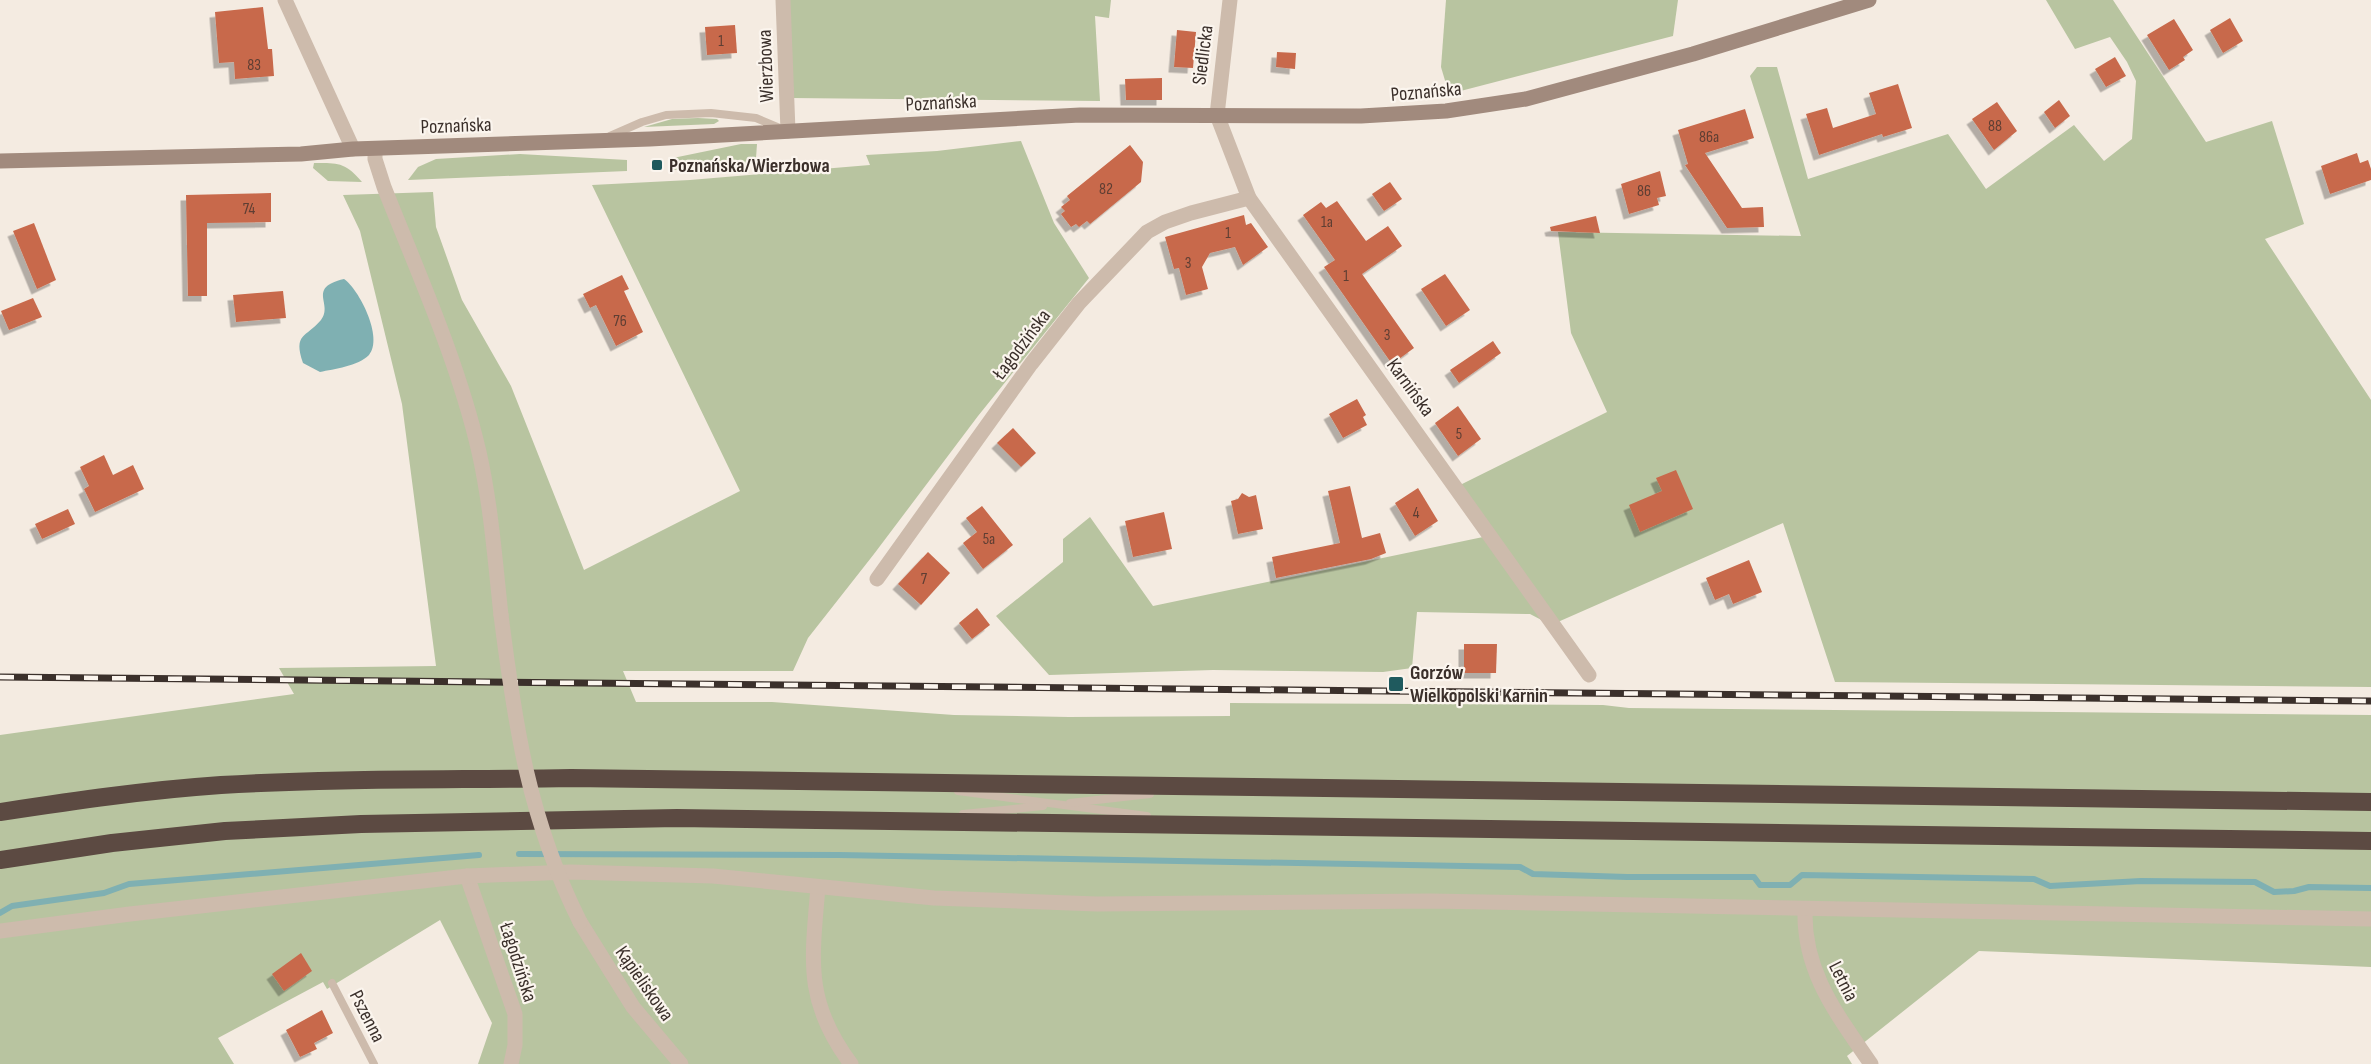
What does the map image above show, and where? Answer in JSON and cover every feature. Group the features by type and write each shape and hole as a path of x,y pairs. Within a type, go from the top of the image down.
{"highway":[{"path":"0,813 99,797 199,788 305,783 571,778 2371,802"},
{"path":"0,860 112,843 202,834 361,824 677,818 2371,841"}],"main road":[{"name":"Poznańska","path":"0,161 301,154 353,149 599,141 1080,115 1361,116 1416,114 1526,99 1693,54 1869,0"}],"street":[{"path":"285,0 353,149"},
{"name":"Wierzbowa","path":"783,0 788,131"},
{"name":"Siedlicka","path":"1217,115 1230,0"},
{"name":"Karnińska","path":"1217,115 1249,198 1589,675"},
{"name":"Kąpieliskowa","path":"375,149 375,159 384,187 461,388 479,452 492,528 501,615 518,732 535,809 551,858 580,922 633,1007 681,1064"},
{"name":"Łagodzińska","path":"877,579 1031,364 1079,303 1147,232 1165,222 1191,213 1249,198"},
{"path":"0,931 467,876 570,872 713,876 934,898 1097,904 1430,901 2371,919"},
{"name":"Łagodzińska","path":"467,876 515,1014 516,1045 511,1064"},
{"path":"818,887 812,961 816,994 830,1031 851,1064"},
{"name":"Letnia","path":"1805,909 1804,930 1811,961 1823,992 1871,1064"}],"lane":[{"path":"599,141 654,118 688,114 742,115 788,131"},
{"path":"898,783 1217,826"},
{"path":"898,821 1216,786"},
{"name":"Pszenna","path":"333,983 374,1064"}],"green space":[{"path":"779,0 1111,0 1109,18 1095,16 1100,101 791,98"},
{"path":"1446,0 1678,0 1673,36 1449,94 1441,67"},
{"path":"2046,0 2113,0 2206,142 2272,121 2304,224 2265,239 2371,400 2371,687 1835,682 1783,523 1551,625 1530,614 1417,612 1412,668 1383,672 1213,670 1049,675 996,616 1063,562 1063,539 1090,517 1153,606 1483,537 1454,488 1607,412 1571,333 1558,232 1801,236 1750,76 1757,67 1777,67 1808,179 1948,134 1986,189 2074,125 2104,161 2132,139 2136,81 2127,62 2110,37 2075,49"},
{"path":"698,118 719,121 714,124 644,127 672,119"},
{"path":"1021,141 1054,223 1089,278 978,416 808,638 793,671 623,671 636,702 772,702 954,715 1069,717 1230,716 1230,703 1603,705 1629,708 2371,715 2371,967 1979,951 1847,1056 1852,1064 478,1064 492,1023 440,920 327,989 323,982 218,1038 234,1064 0,1064 0,735 294,694 279,668 436,666 402,404 360,231 343,195 433,192 436,227 462,300 511,386 584,570 740,491 592,185 690,180 870,165 866,155 937,151"},
{"path":"741,144 757,144 756,158 750,164 673,170 673,158"},
{"path":"520,154 627,160 627,171 408,180 418,167 436,159"},
{"path":"314,163 341,165 362,182 328,181 313,168"}],"water":[{"path":"344,279 350,284 368,314 374,337 373,347 369,355 359,362 320,372 303,363 300,341 316,326 324,314 323,292 326,287"}],"building":[{"path":"263,7 268,49 272,49 274,76 235,79 234,62 219,63 215,12"},
{"path":"2230,18 2243,41 2223,53 2210,30"},
{"path":"2174,19 2193,50 2183,57 2185,60 2169,70 2147,35"},
{"path":"735,25 737,53 707,55 705,27"},
{"path":"1177,30 1196,32 1193,68 1174,67"},
{"path":"1277,52 1296,53 1295,69 1276,67"},
{"path":"2115,57 2126,76 2106,87 2095,69"},
{"path":"1162,78 1162,100 1126,100 1125,79"},
{"path":"1898,84 1912,128 1883,137 1882,134 1819,155 1806,114 1827,108 1833,128 1876,114 1869,93"},
{"path":"2059,100 2070,116 2055,128 2044,112"},
{"path":"1997,102 2017,131 1994,150 1972,119"},
{"path":"1745,109 1754,138 1705,153 1742,208 1763,207 1764,227 1727,228 1685,165 1688,164 1678,130"},
{"path":"1130,145 1143,162 1141,182 1090,224 1087,221 1079,227 1076,224 1071,227 1061,214 1065,211 1061,207 1070,200 1067,196"},
{"path":"2357,153 2360,163 2368,160 2371,180 2330,194 2321,166"},
{"path":"1660,171 1666,196 1657,198 1659,205 1629,214 1621,184"},
{"path":"1390,182 1402,199 1384,211 1372,194"},
{"path":"271,193 271,222 207,223 207,296 188,296 186,195"},
{"path":"1337,201 1366,241 1388,226 1402,246 1362,274 1414,348 1392,364 1324,267 1335,260 1303,215 1321,202 1326,208"},
{"path":"1244,215 1246,225 1251,223 1268,247 1243,265 1235,247 1210,253 1202,267 1208,289 1186,295 1179,268 1174,269 1165,237"},
{"path":"1596,216 1600,233 1551,231 1550,227"},
{"path":"34,223 56,280 37,289 13,231"},
{"path":"1445,274 1470,310 1446,326 1421,289"},
{"path":"622,275 629,289 624,291 643,332 616,346 596,305 590,308 583,294"},
{"path":"283,291 286,318 236,322 233,295"},
{"path":"33,298 42,317 9,330 1,311"},
{"path":"1493,341 1501,353 1459,383 1450,370"},
{"path":"1357,399 1366,415 1363,417 1367,425 1343,438 1329,414"},
{"path":"1458,406 1481,439 1458,456 1435,423"},
{"path":"1013,428 1036,453 1021,467 997,443"},
{"path":"104,455 113,475 133,465 144,489 95,512 84,489 89,486 80,467"},
{"path":"1676,470 1693,509 1640,532 1629,505 1662,491 1656,478"},
{"path":"1350,486 1362,538 1380,533 1386,553 1371,559 1276,578 1272,557 1340,543 1328,491"},
{"path":"1418,488 1438,521 1415,536 1395,503"},
{"path":"1242,493 1249,497 1256,495 1263,529 1238,534 1231,501 1238,499"},
{"path":"982,506 1013,545 983,569 963,543 977,532 966,518"},
{"path":"68,509 75,524 42,539 35,524"},
{"path":"1164,512 1172,549 1133,557 1125,521"},
{"path":"928,552 950,573 921,605 898,584"},
{"path":"1749,560 1762,592 1733,604 1729,594 1715,600 1706,578"},
{"path":"977,608 990,625 972,639 959,623"},
{"path":"1464,644 1497,644 1496,673 1464,673"},
{"path":"301,953 312,971 284,991 272,974"},
{"path":"322,1010 333,1033 314,1043 317,1049 300,1057 286,1030"}],"waterway":[{"path":"519,854 839,855 1520,867 1533,874 1754,877 1760,885 1790,885 1802,875 2034,879 2050,886 2141,881 2255,882 2274,892 2294,891 2309,887 2371,888"},
{"path":"0,913 12,906 104,893 129,884 479,855"}],"railway":[{"path":"0,677 2371,701"}],"place":[{"name":"Poznańska/Wierzbowa","path":"657,165"},
{"name":"Gorzów Wielkopolski Karnin","path":"1396,684"}]}
